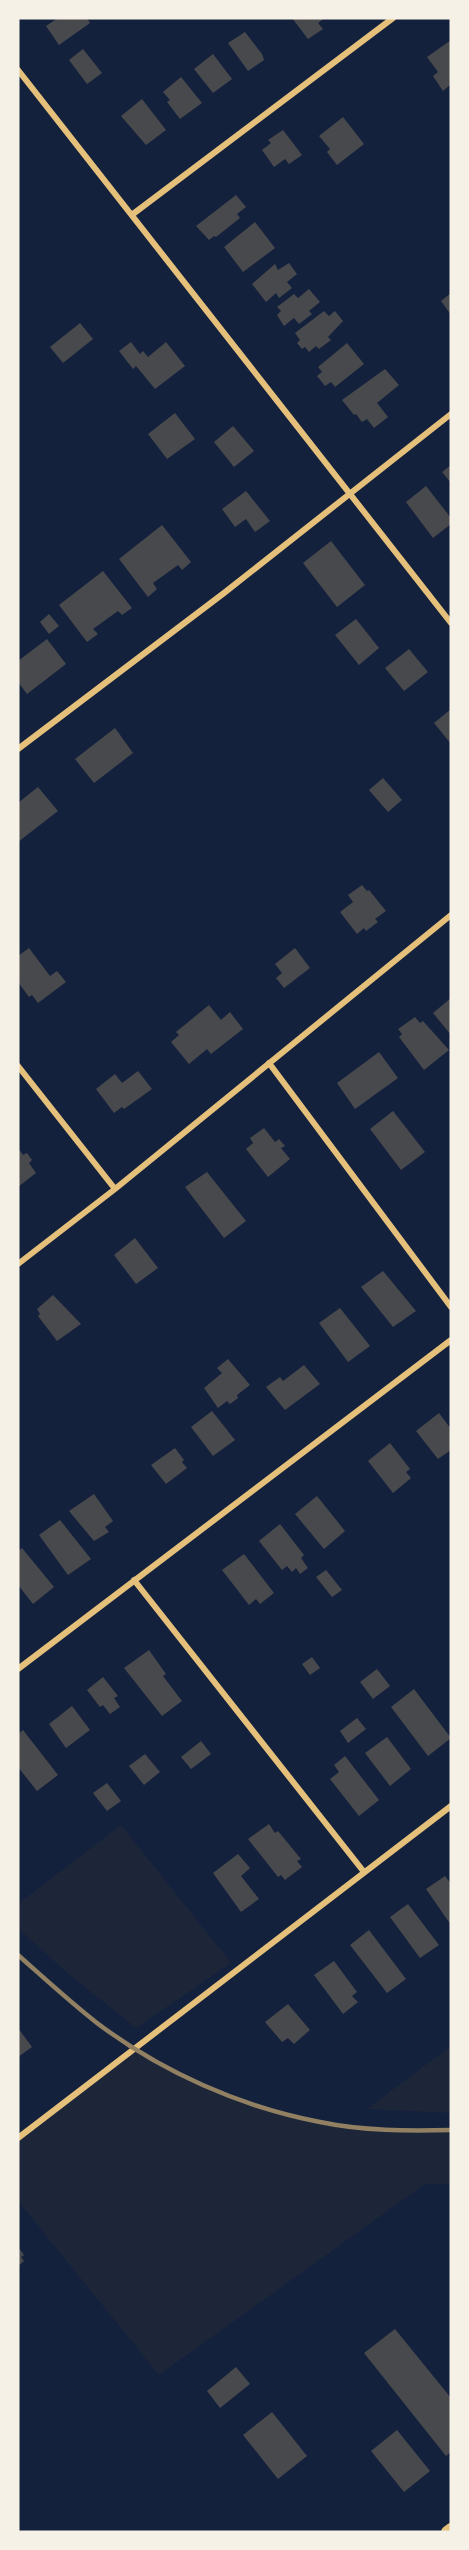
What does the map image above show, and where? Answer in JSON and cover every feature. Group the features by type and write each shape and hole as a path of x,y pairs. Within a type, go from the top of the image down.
{"main road":[{"path":"447,2532 451,2529"}],"street":[{"path":"133,214 393,18"},
{"path":"18,70 451,623"},
{"path":"18,749 224,593 451,414"},
{"path":"18,1264 115,1189 451,915"},
{"path":"269,1064 451,1307"},
{"path":"18,1066 115,1189"},
{"path":"18,1669 451,1340"},
{"path":"134,1580 364,1872"},
{"path":"18,2138 451,1806"}],"shaded area":[{"path":"121,1825 231,1963 136,2028 66,1972 18,1928 18,1904"},
{"path":"451,2046 451,2113 367,2109"},
{"path":"134,2049 211,2088 282,2114 354,2126 403,2130 451,2130 451,2184 425,2184 159,2375 18,2201 18,2137"}],"building":[{"path":"58,18 87,18 90,23 59,45 46,26"},
{"path":"292,18 325,18 318,23 323,29 308,39"},
{"path":"245,32 264,60 248,71 228,43"},
{"path":"451,40 451,84 443,91 433,76 438,72 427,57"},
{"path":"83,49 102,73 87,84 69,60"},
{"path":"213,54 232,79 213,93 194,69"},
{"path":"181,77 202,103 180,119 167,102 170,100 163,92"},
{"path":"142,99 166,130 146,145 121,116"},
{"path":"343,117 364,144 337,165 327,152 330,149 319,136"},
{"path":"283,130 302,155 289,164 285,159 274,167 262,150 271,143 268,140"},
{"path":"236,195 246,207 237,214 240,218 209,240 196,226"},
{"path":"255,222 275,248 243,272 224,247"},
{"path":"289,263 297,274 287,282 292,288 279,298 276,293 266,302 252,284 275,264 278,270"},
{"path":"309,289 320,302 309,311 312,314 299,324 294,318 284,326 277,315 281,311 277,307 294,294 298,298"},
{"path":"451,293 451,315 441,301"},
{"path":"324,311 329,316 335,311 343,321 328,337 331,340 319,349 316,346 309,352 305,347 302,349 297,343 300,340 295,333"},
{"path":"80,323 93,339 63,363 50,347"},
{"path":"131,342 140,354 143,351 148,357 166,342 185,366 155,389 136,366 133,369 119,351"},
{"path":"347,343 364,364 335,387 331,382 325,386 317,376 322,372 318,367"},
{"path":"385,369 399,385 377,403 388,417 374,428 367,419 362,422 356,414 354,415 342,400"},
{"path":"175,413 195,439 167,459 148,434"},
{"path":"233,426 254,451 234,467 214,442"},
{"path":"451,465 451,483 442,472"},
{"path":"426,486 451,518 451,524 433,538 406,502"},
{"path":"246,491 270,521 255,532 246,519 235,527 222,509"},
{"path":"162,525 191,562 182,570 178,565 153,583 157,589 148,597 119,559"},
{"path":"331,541 365,585 337,607 303,563"},
{"path":"103,571 132,608 122,615 118,611 93,629 98,634 87,642 59,605"},
{"path":"49,614 59,626 49,634 40,622"},
{"path":"356,619 379,648 359,665 335,635"},
{"path":"47,639 66,664 27,694 18,682 18,661"},
{"path":"409,649 428,672 404,691 385,668"},
{"path":"451,709 451,744 434,723"},
{"path":"115,728 133,753 94,783 75,759"},
{"path":"383,778 402,800 388,812 369,790"},
{"path":"38,787 58,811 18,842 18,803"},
{"path":"362,885 386,911 375,919 378,922 366,931 364,928 357,934 340,912 353,902 348,895"},
{"path":"29,948 50,976 57,971 66,982 38,1003 32,995 29,997 18,982 18,956"},
{"path":"295,948 310,968 284,988 276,978 282,973 275,964"},
{"path":"451,998 451,1035 433,1013"},
{"path":"209,1005 221,1020 230,1012 243,1029 211,1054 207,1049 189,1064 171,1042 179,1035 176,1032"},
{"path":"415,1017 420,1023 423,1021 449,1050 424,1070 399,1037 402,1034 398,1029"},
{"path":"379,1052 398,1078 355,1109 337,1083"},
{"path":"138,1071 152,1089 124,1109 122,1107 114,1113 96,1089 115,1074 122,1083"},
{"path":"393,1111 425,1152 401,1170 370,1129"},
{"path":"264,1128 275,1142 279,1139 285,1146 281,1148 290,1159 268,1177 246,1149 253,1143 250,1138"},
{"path":"18,1148 23,1155 27,1153 32,1160 29,1163 36,1173 18,1187"},
{"path":"207,1172 246,1221 224,1238 185,1187"},
{"path":"135,1238 158,1268 136,1284 114,1255"},
{"path":"383,1271 416,1311 393,1327 361,1287"},
{"path":"53,1295 81,1324 57,1341 38,1316 40,1314 37,1309"},
{"path":"340,1308 370,1346 348,1362 319,1323"},
{"path":"228,1359 250,1385 230,1404 227,1401 218,1408 204,1388 222,1373 217,1368"},
{"path":"304,1365 320,1384 285,1410 266,1387 280,1377 283,1381"},
{"path":"212,1411 235,1440 213,1456 191,1427"},
{"path":"439,1413 451,1429 451,1450 438,1459 416,1431"},
{"path":"390,1443 410,1469 406,1472 411,1478 393,1493 368,1461"},
{"path":"175,1448 187,1468 166,1484 151,1465"},
{"path":"94,1494 113,1521 105,1527 109,1532 94,1541 69,1511"},
{"path":"317,1496 345,1531 324,1549 295,1514"},
{"path":"60,1520 91,1559 68,1575 39,1535"},
{"path":"280,1524 304,1555 301,1558 308,1568 300,1574 296,1568 292,1572 287,1566 282,1570 259,1541"},
{"path":"18,1547 20,1550 22,1548 54,1587 33,1604 18,1585"},
{"path":"244,1554 274,1593 260,1604 256,1599 249,1605 222,1570"},
{"path":"326,1570 342,1590 332,1597 316,1577"},
{"path":"149,1650 166,1674 163,1676 182,1701 162,1716 124,1668"},
{"path":"312,1657 320,1668 310,1675 302,1664"},
{"path":"377,1669 390,1686 373,1699 360,1682"},
{"path":"103,1677 118,1696 114,1698 120,1707 110,1714 103,1705 100,1707 87,1690"},
{"path":"414,1689 451,1738 428,1756 391,1707"},
{"path":"72,1706 90,1730 66,1748 49,1724"},
{"path":"357,1718 366,1729 348,1743 340,1731"},
{"path":"23,1730 58,1775 37,1791 18,1767 18,1734"},
{"path":"387,1737 411,1769 390,1786 365,1753"},
{"path":"201,1741 211,1754 191,1769 181,1757"},
{"path":"145,1754 160,1772 144,1785 129,1766"},
{"path":"345,1756 379,1800 359,1816 330,1779 339,1772 334,1765"},
{"path":"107,1783 121,1801 107,1811 93,1793"},
{"path":"269,1824 275,1833 278,1831 301,1859 297,1861 302,1867 285,1880 281,1875 278,1877 248,1839"},
{"path":"238,1854 250,1868 241,1876 259,1899 241,1912 213,1873"},
{"path":"445,1876 451,1884 451,1925 426,1889"},
{"path":"408,1904 439,1945 420,1958 390,1917"},
{"path":"369,1930 406,1979 387,1993 350,1945"},
{"path":"334,1961 357,1992 352,1996 358,2002 343,2014 314,1975"},
{"path":"288,2004 310,2030 294,2044 288,2038 282,2042 265,2022"},
{"path":"18,2028 32,2047 18,2057"},
{"path":"18,2247 24,2255 21,2257 24,2261 18,2266"},
{"path":"395,2329 451,2398 451,2452 446,2456 364,2353"},
{"path":"236,2367 250,2384 220,2408 207,2391"},
{"path":"272,2412 307,2456 278,2479 243,2435"},
{"path":"397,2430 430,2471 404,2492 371,2451"}],"railway":[{"path":"18,1955 87,2015 122,2041 175,2072 232,2097 290,2115 336,2125 385,2130 451,2130"}]}
